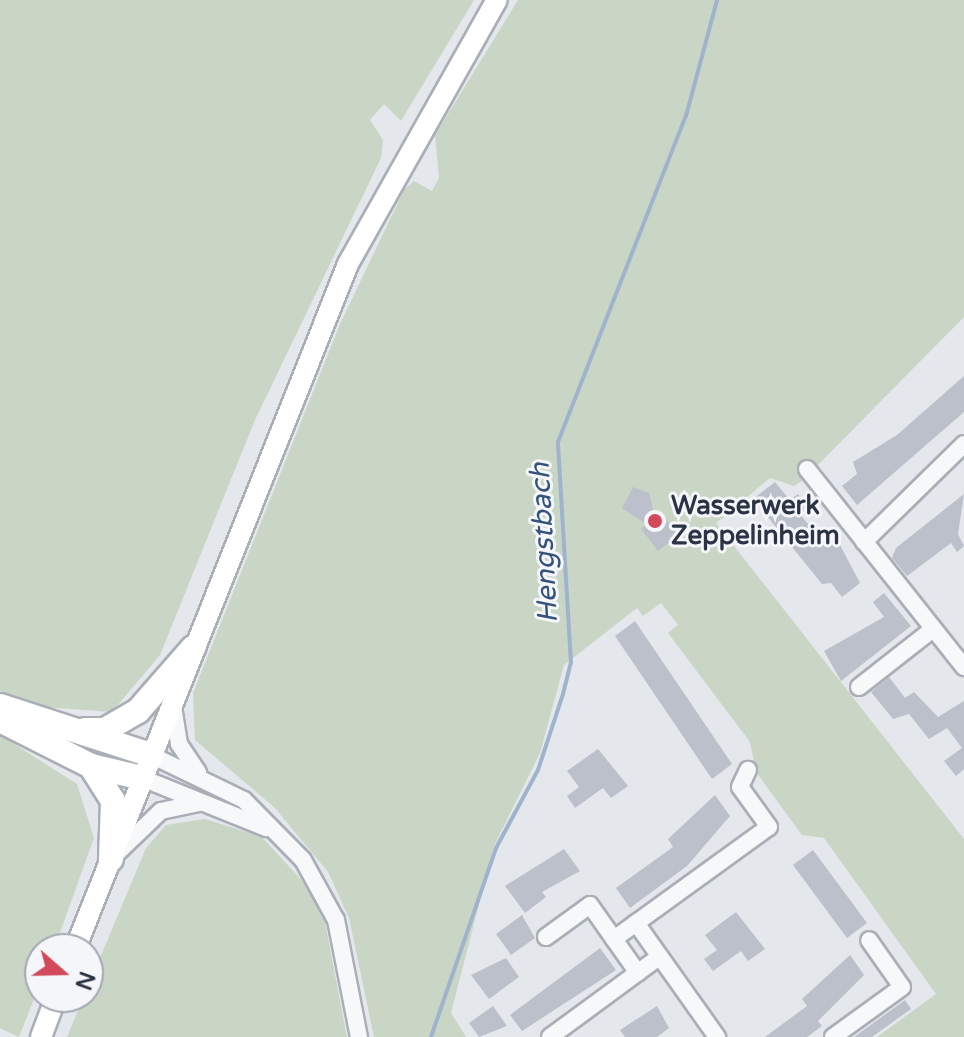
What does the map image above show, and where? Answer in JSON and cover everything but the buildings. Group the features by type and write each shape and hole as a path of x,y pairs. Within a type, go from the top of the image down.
{"highway":[{"path":"82,730 105,730 138,711 193,648"},
{"path":"0,706 82,730 151,755"},
{"path":"0,720 91,766 142,778"},
{"path":"91,766 113,801 111,859"}],"main road":[{"path":"81,933 303,369 394,177 422,124 497,0"},
{"path":"41,1037 50,1013"}],"street":[{"path":"864,542 964,444"},
{"path":"807,469 964,667"},
{"path":"859,687 933,629"},
{"path":"172,701 179,744 202,776"},
{"path":"151,755 202,776 263,815 296,851 336,920 359,1037"},
{"path":"614,939 769,827 740,787 748,770"},
{"path":"142,778 253,819 296,851"},
{"path":"111,859 161,811 209,803"},
{"path":"546,937 590,905 638,973"},
{"path":"636,923 717,1037"},
{"path":"833,1037 902,987 869,940"},
{"path":"550,1037 659,957"}],"green space":[{"path":"0,0 474,0 401,121 384,104 370,120 383,140 381,158 255,420 160,655 112,712 43,707 0,691"},
{"path":"518,0 964,0 964,317 803,480 794,486 770,478 716,523 964,839 964,1037 877,1037 936,994 824,838 802,835 756,772 750,742 668,633 678,625 661,603 643,616 637,608 564,665 540,753 494,846 451,1013 466,1037 374,1037 349,918 328,872 274,807 195,740 193,693 340,324 404,190 414,181 432,191 439,178 435,135"},
{"path":"0,735 77,784 94,838 60,933 24,933 24,1013 29,1013 19,1037 0,1028"},
{"path":"205,819 262,837 307,886 325,922 347,1037 67,1037 77,1013 104,1013 104,948 146,848 166,825"}],"waterway":[{"name":"Hengstbach","path":"431,1037 496,848 538,770 563,694 571,663 558,442 686,116 717,0"}],"place":[{"name":"Wasserwerk Zeppelinheim","path":"655,521"}]}
